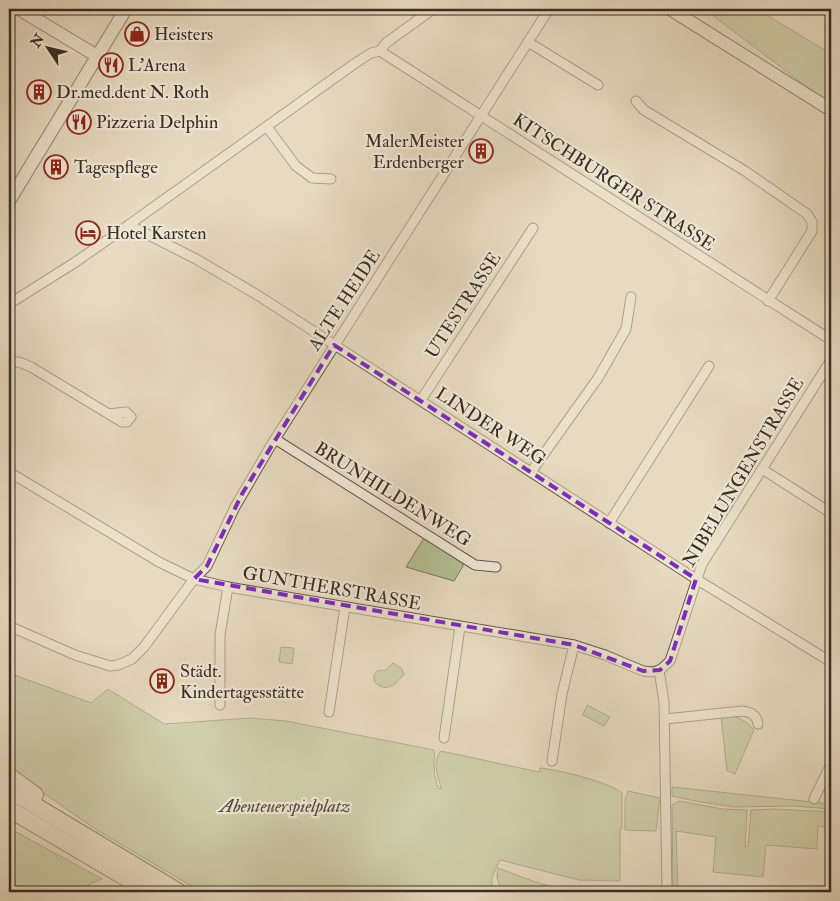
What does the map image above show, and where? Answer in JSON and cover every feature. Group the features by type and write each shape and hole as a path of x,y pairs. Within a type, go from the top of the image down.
{"highway":[{"path":"9,776 109,850"},
{"path":"9,790 178,892"},
{"path":"9,809 150,892"},
{"path":"9,821 78,849"}],"main road":[{"path":"19,9 97,56"},
{"path":"9,201 126,9"},
{"path":"670,9 831,110"}],"street":[{"path":"9,304 129,225 371,53 380,51 386,43 433,9"},
{"name":"ALTE HEIDE","path":"9,626 75,654 110,666 132,659 144,647 194,579 207,566 242,494 334,345 549,9"},
{"path":"528,42 598,85"},
{"name":"KITSCHBURGER STRASSE","path":"380,51 480,117 831,340"},
{"path":"636,101 644,110 745,171 807,214 812,222 812,231 768,301"},
{"path":"266,127 296,166 312,178 331,180"},
{"name":"LINDER WEG","path":"129,225 179,249 221,273 421,400 696,579 831,662"},
{"name":"UTESTRASSE","path":"421,400 533,228"},
{"path":"531,472 598,378 626,329 631,297"},
{"name":"NIBELUNGENSTRASSE","path":"659,670 670,661 702,564 831,360"},
{"path":"9,363 19,362 31,367 109,414"},
{"path":"609,523 709,366"},
{"name":"BRUNHILDENWEG","path":"276,439 475,565 496,567"},
{"path":"762,469 831,513"},
{"name":"GUNTHERSTRASSE","path":"9,472 159,562 194,579 228,587 574,645 605,655 643,671 652,672 659,670"},
{"path":"220,705 220,636 228,587"},
{"path":"329,712 345,607"},
{"path":"444,738 460,627"},
{"path":"552,761 562,694 574,645"},
{"path":"659,670 665,719 667,892"},
{"path":"665,719 742,711 753,714 758,724"},
{"path":"814,800 831,764"},
{"path":"9,887 18,892"}],"highlighted area":[{"path":"334,345 696,579 670,661 660,670 643,671 574,645 194,579 207,566 242,494"}],"green space":[{"path":"704,9 757,9 831,54 831,105"},
{"path":"424,538 463,563 454,581 406,567"},
{"path":"281,647 294,648 292,664 279,662"},
{"path":"393,663 401,668 404,674 397,682 390,686 382,687 378,685 374,681 374,675 377,671 386,670"},
{"name":"Abenteuerspielplatz","path":"9,673 91,703 108,689 164,724 250,718 286,721 434,750 435,774 438,788 441,789 436,765 441,751 539,772 540,768 558,771 608,785 622,793 620,881 579,880 500,860 492,877 492,892 201,892 95,829 9,769"},
{"path":"587,705 610,717 604,726 583,715"},
{"path":"733,715 746,722 754,730 735,774 727,771 721,716"},
{"path":"672,787 831,804 831,809 794,806 733,807 672,796"},
{"path":"628,791 660,798 656,831 625,830 625,800"},
{"path":"679,801 723,809 747,810 745,847 748,846 751,810 775,809 831,812 831,828 818,826 817,849 766,845 763,877 713,872 716,837 676,831 678,892 673,892 672,805"},
{"path":"9,828 102,879 88,885 84,892 28,892 9,882"},
{"path":"498,868 556,888 600,891 664,887 664,892 501,892 497,876"}],"place":[{"name":"Heisters","path":"137,34"},
{"name":"L'Arena","path":"111,65"},
{"name":"Dr.med.dent N. Roth","path":"39,92"},
{"name":"Pizzeria Delphin","path":"79,122"},
{"name":"MalerMeister Erdenberger","path":"481,151"},
{"name":"Tagespflege","path":"56,167"},
{"name":"Hotel Karsten","path":"88,233"},
{"name":"Städt. Kindertagesstätte","path":"162,681"}]}
